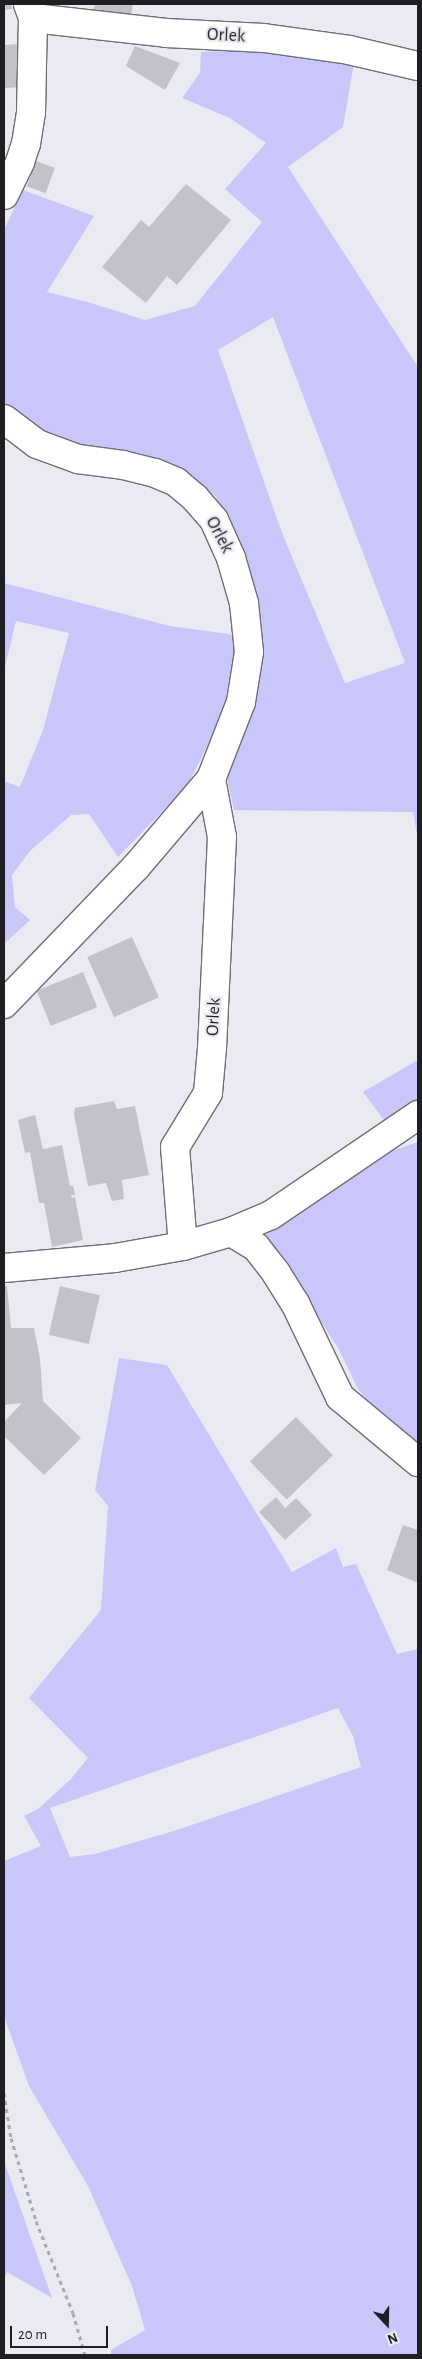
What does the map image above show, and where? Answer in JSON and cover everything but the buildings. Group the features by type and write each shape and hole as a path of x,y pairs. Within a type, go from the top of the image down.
{"street":[{"name":"Orlek","path":"7,185 26,144 30,113 30,11 166,33 264,38 349,50 418,66"},
{"name":"Orlek","path":"4,419 37,444 78,458 155,472 176,482 195,498 214,520 231,558 244,602 249,652 241,702 211,779 136,867 4,1004"},
{"name":"Orlek","path":"183,1246 175,1146 208,1093 212,1048 222,837 211,779"},
{"path":"4,1268 115,1258 183,1246 231,1232 271,1215 418,1115"},
{"path":"231,1232 256,1247 276,1273 295,1303 340,1397 418,1462"}],"path":[{"path":"4,2093 10,2138 36,2221 73,2313 85,2355"}],"shaded area":[{"path":"247,50 354,63 343,127 288,167 418,367 418,840 413,812 234,810 227,778 254,703 263,652 255,590 216,497 193,478 166,466 107,455 46,436 4,405 4,230 23,190 94,216 47,292 91,303 145,320 195,306 262,222 225,189 266,143 230,118 182,98 200,73 201,52","holes":["273,317 405,663 345,683 282,533 218,350"]},
{"path":"4,583 170,626 236,635 233,682 216,729 187,786 118,857 89,814 71,815 30,851 12,875 15,907 30,920 4,944 4,781 20,787 43,730 69,633 16,621 4,671"},
{"path":"418,1060 418,1102 390,1128 363,1092"},
{"path":"418,1142 418,1449 391,1429 358,1389 338,1348 284,1264 261,1238 374,1157"},
{"path":"119,1358 167,1365 292,1572 336,1548 343,1567 356,1564 397,1654 418,1649 418,2355 111,2355 111,2350 145,2330 132,2286 88,2186 29,2086 4,2016 4,1861 41,1846 24,1816 38,1809 71,1779 88,1758 29,1698 101,1610 108,1506 95,1490","holes":["338,1708 353,1736 361,1767 177,1830 95,1854 70,1857 50,1808"]},
{"path":"4,2161 52,2298 7,2272 4,2280"}]}
